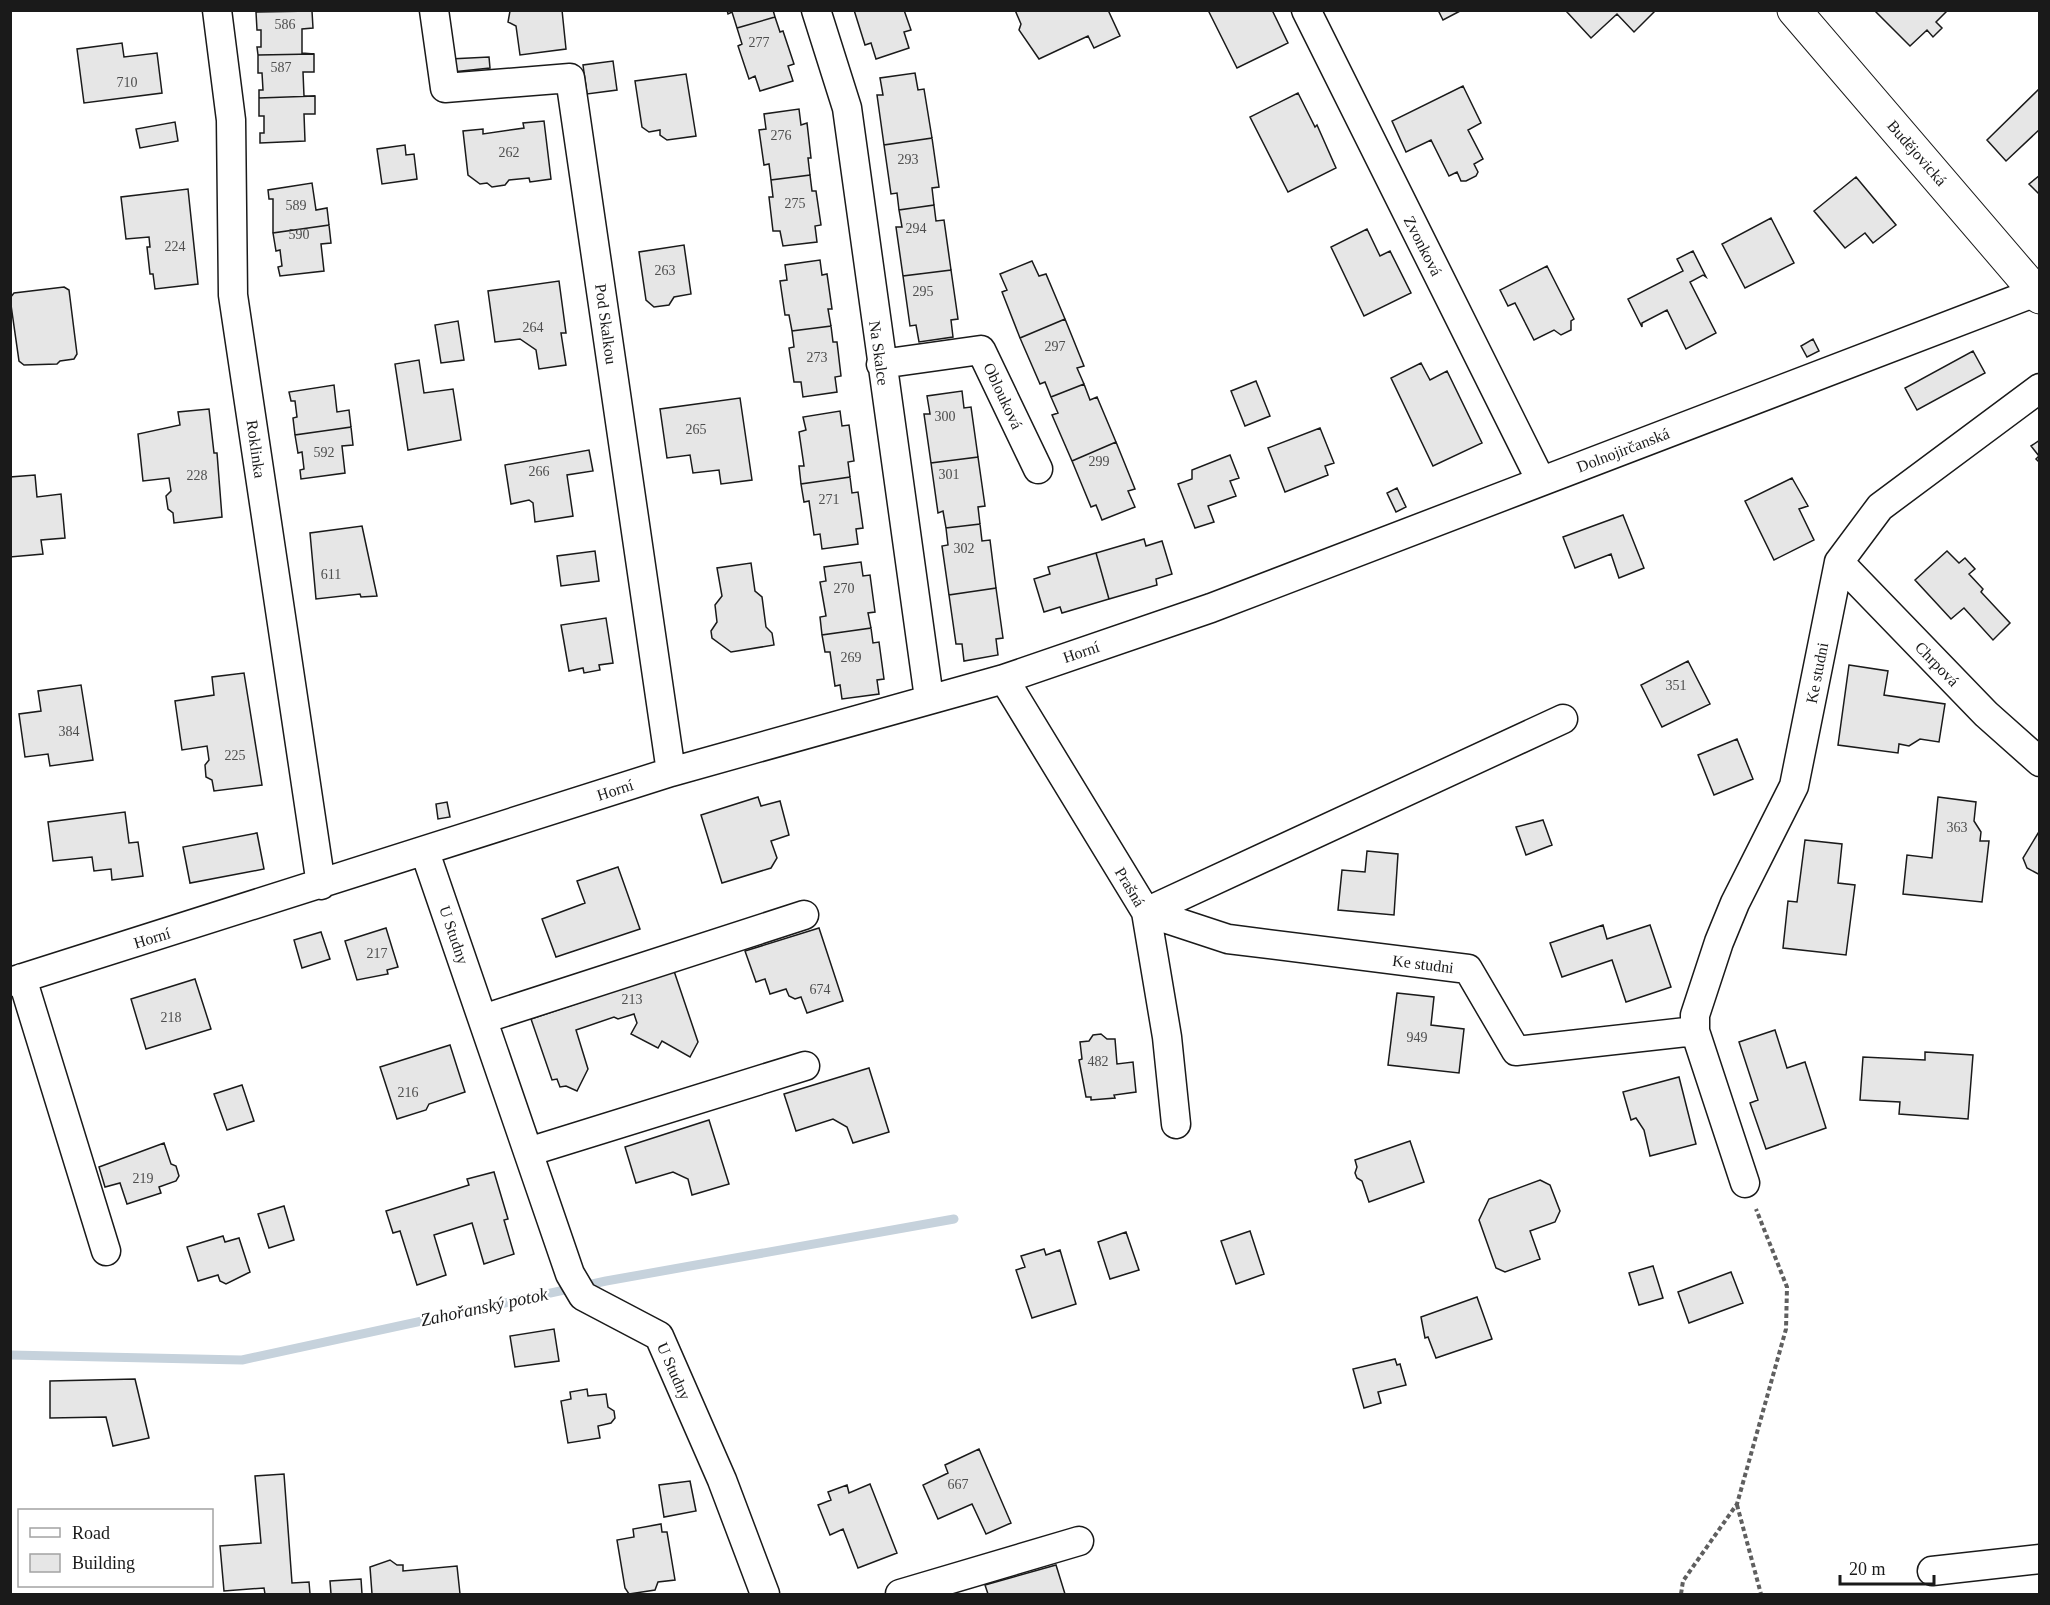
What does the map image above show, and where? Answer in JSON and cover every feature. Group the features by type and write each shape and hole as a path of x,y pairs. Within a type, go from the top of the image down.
{"main road":[{"name":"Budějovická","path":"1794,10 2038,294"}],"street":[{"name":"Roklinka","path":"217,10 231,120 233,295 321,885"},
{"name":"Pod Skalkou","path":"434,10 445,88 570,78 671,772"},
{"name":"Na Skalce","path":"816,10 846,108 929,698"},
{"name":"Zvonková","path":"1306,10 1541,481"},
{"name":"Dolnojirčanská","path":"1211,608 2038,294"},
{"name":"Oblouková","path":"881,364 981,350 1038,469"},
{"name":"Ke studni","path":"1745,1183 1695,1031 1695,1015 1719,942 1735,903 1794,786 1839,562 1880,507 2040,388"},
{"name":"Chrpová","path":"1839,562 1986,714 2040,762"},
{"name":"Horní","path":"106,1251 16,980 671,772 929,698 1004,679 1211,608"},
{"name":"Prašná","path":"1004,679 1146,912 1167,1037 1176,1124"},
{"path":"1146,912 1563,719"},
{"name":"U Studny","path":"425,852 528,1152 577,1285 659,1336 722,1480 765,1594"},
{"name":"Ke studni","path":"1146,912 1228,939 1468,969 1516,1051 1695,1031"},
{"path":"483,1019 804,915"},
{"path":"528,1152 804,1066"},
{"path":"900,1594 1079,1541"},
{"path":"1932,1571 2040,1560"}],"path":[{"path":"1681,1594 1683,1581 1737,1504 1786,1329 1787,1287 1745,1183"},
{"path":"1737,1504 1761,1594"}],"building":[{"path":"256,10 312,10 312,11 256,12"},
{"path":"562,10 566,49 520,55 516,26 508,22 510,11"},
{"path":"727,10 773,10 775,17 737,28 732,12 728,14"},
{"path":"854,10 904,10 911,30 904,32 909,48 876,59 871,43 865,45"},
{"path":"1015,10 1108,10 1120,36 1094,48 1088,36 1039,59 1019,30 1021,24"},
{"path":"1208,10 1272,10 1288,43 1237,68"},
{"path":"1438,10 1462,10 1443,20"},
{"path":"1569,10 1656,10 1634,32 1617,14 1591,38 1567,12"},
{"path":"1948,10 1936,22 1942,28 1933,37 1927,30 1910,46 1875,11"},
{"path":"312,11 313,28 302,29 302,53 314,54 258,55 257,47 261,47 261,30 257,30 256,12"},
{"path":"775,17 780,32 783,31 794,64 788,66 793,81 760,91 755,76 749,79 738,46 742,44 737,28"},
{"path":"122,43 124,57 157,53 162,93 84,103 77,49"},
{"path":"314,54 314,72 303,72 304,96 315,96 259,98 259,90 263,90 262,73 258,73 258,55"},
{"path":"489,57 490,68 452,72 450,59"},
{"path":"613,61 617,90 587,94 583,65"},
{"path":"915,73 918,90 924,89 932,138 884,145 877,95 883,95 880,78"},
{"path":"686,74 696,136 667,140 660,135 660,130 649,132 642,127 635,81"},
{"path":"1463,86 1481,123 1468,130 1483,159 1474,164 1478,172 1476,176 1466,181 1461,181 1457,172 1449,176 1431,140 1406,152 1392,121"},
{"path":"2040,88 2040,129 2006,161 1987,140"},
{"path":"1298,93 1315,127 1317,125 1336,168 1288,192 1250,117"},
{"path":"315,96 315,114 304,114 305,141 260,143 260,133 264,133 264,116 259,116 259,98"},
{"path":"799,109 801,125 807,123 811,158 808,158 810,175 771,180 769,164 764,165 759,130 766,129 764,114"},
{"path":"544,121 551,179 530,182 529,178 509,180 505,185 492,187 487,183 480,184 468,175 463,131 483,129 483,134 524,128 523,123"},
{"path":"175,122 178,141 140,148 136,129"},
{"path":"932,138 939,187 932,188 934,205 899,210 897,193 891,194 884,145"},
{"path":"405,145 406,155 414,154 417,179 382,184 377,149"},
{"path":"810,175 812,191 816,191 821,225 815,226 817,242 783,246 780,231 773,231 769,197 773,197 771,180"},
{"path":"2040,175 2040,195 2029,184"},
{"path":"1856,177 1896,225 1873,243 1865,233 1845,248 1814,211"},
{"path":"312,183 316,210 327,208 329,225 273,233 273,199 269,199 268,190"},
{"path":"188,189 198,284 155,289 153,274 150,274 147,247 150,247 149,237 126,239 121,197"},
{"path":"934,205 936,221 944,220 951,270 903,276 896,227 902,227 899,210"},
{"path":"1771,218 1794,263 1745,288 1722,244"},
{"path":"329,225 331,243 321,244 324,271 280,276 278,267 282,266 280,250 276,251 273,233"},
{"path":"1367,229 1380,256 1390,251 1411,293 1364,316 1331,247"},
{"path":"684,245 691,294 674,297 669,305 654,307 646,300 639,252"},
{"path":"1693,251 1706,277 1703,275 1690,282 1716,333 1686,349 1667,310 1642,323 1642,327 1628,299 1683,271 1677,259"},
{"path":"820,260 822,275 827,274 832,309 828,309 831,326 792,331 789,315 785,315 780,281 787,280 785,265"},
{"path":"1032,261 1039,276 1046,274 1065,319 1020,338 1002,292 1007,290 1000,274"},
{"path":"1547,266 1574,319 1571,321 1571,330 1561,335 1554,330 1534,340 1515,303 1508,306 1500,290"},
{"path":"951,270 958,319 951,320 953,337 919,342 916,325 910,326 903,276"},
{"path":"559,281 566,333 561,333 566,365 539,369 536,350 520,339 495,342 488,291"},
{"path":"64,287 69,290 77,354 74,359 60,361 57,364 24,365 19,361 10,298 14,293"},
{"path":"1065,319 1084,366 1077,368 1084,384 1051,397 1045,382 1040,384 1020,338"},
{"path":"458,321 464,360 441,363 435,325"},
{"path":"831,326 833,342 837,342 841,376 835,377 837,392 803,397 801,382 794,382 789,348 794,347 792,331"},
{"path":"1813,339 1819,351 1807,357 1801,346"},
{"path":"1973,351 1985,373 1917,410 1905,388"},
{"path":"419,360 424,393 453,389 461,440 408,450 395,364"},
{"path":"1421,363 1430,380 1447,371 1482,443 1433,466 1391,378"},
{"path":"1256,381 1270,416 1245,426 1231,391"},
{"path":"1084,384 1090,400 1097,397 1116,442 1072,461 1052,415 1058,413 1051,397"},
{"path":"334,385 337,412 349,410 351,427 295,435 293,418 297,417 295,401 291,401 289,392"},
{"path":"962,391 964,408 971,407 978,457 931,463 924,414 930,414 927,396"},
{"path":"740,398 752,480 721,484 719,470 693,473 690,455 667,458 660,409"},
{"path":"209,409 214,453 217,453 222,517 174,523 173,513 168,509 166,496 171,491 169,478 143,481 138,434 180,425 178,412"},
{"path":"840,411 842,426 849,425 854,461 848,462 850,477 801,484 799,466 804,466 799,432 806,430 803,417"},
{"path":"351,427 353,445 342,446 345,473 301,479 300,470 304,469 302,452 298,453 295,435"},
{"path":"1320,428 1334,463 1325,466 1328,475 1285,492 1268,448"},
{"path":"2040,440 2040,463 2036,459 2039,456 2031,446"},
{"path":"1116,442 1135,489 1128,491 1135,507 1102,520 1096,505 1091,507 1072,461"},
{"path":"589,450 593,471 567,475 573,516 535,522 533,503 529,500 511,504 505,465"},
{"path":"1230,455 1239,478 1230,481 1236,496 1208,506 1214,522 1195,528 1178,484 1192,479 1192,470"},
{"path":"978,457 985,506 978,507 980,524 946,528 943,511 938,513 931,463"},
{"path":"35,475 37,497 61,494 65,538 41,540 43,554 10,557 10,477"},
{"path":"850,477 852,493 858,492 863,528 856,529 858,544 822,549 820,534 814,535 809,501 804,502 801,484"},
{"path":"1792,478 1808,506 1799,509 1814,540 1774,560 1745,501"},
{"path":"1397,488 1406,507 1396,512 1387,493"},
{"path":"1623,515 1644,568 1619,578 1611,554 1575,568 1563,537"},
{"path":"980,524 982,541 990,540 996,588 949,595 942,546 948,545 946,528"},
{"path":"362,526 377,596 361,597 360,594 316,599 310,533"},
{"path":"1144,539 1146,546 1162,541 1172,574 1156,579 1157,585 1109,599 1096,553"},
{"path":"595,551 599,581 561,586 557,556"},
{"path":"1947,551 1959,563 1965,558 1975,569 1969,574 1983,589 1981,592 2010,623 1993,640 1964,608 1951,619 1915,580"},
{"path":"1096,553 1109,599 1062,613 1060,607 1044,612 1034,579 1050,574 1048,567"},
{"path":"861,562 863,576 870,575 875,612 868,613 871,628 822,635 820,617 826,616 820,582 826,581 824,567"},
{"path":"751,563 755,591 762,597 766,627 772,633 774,645 731,652 712,638 711,631 717,622 715,605 722,596 717,568"},
{"path":"996,588 1003,638 996,639 998,655 964,661 962,644 956,644 949,595"},
{"path":"606,618 613,663 599,665 600,670 584,673 583,668 569,671 561,625"},
{"path":"871,628 873,643 879,642 884,679 877,680 879,694 842,699 840,685 835,686 830,652 825,652 822,635"},
{"path":"1688,661 1710,704 1662,727 1641,685"},
{"path":"1849,665 1888,671 1884,695 1945,704 1939,742 1920,739 1909,746 1899,744 1898,753 1838,745"},
{"path":"244,673 262,785 214,791 212,780 206,777 205,765 209,760 207,746 182,750 175,701 214,695 212,677"},
{"path":"81,685 93,760 50,766 48,754 25,757 19,714 41,711 38,691"},
{"path":"1737,739 1753,779 1714,795 1698,755"},
{"path":"758,797 761,806 780,801 789,835 771,841 777,858 771,868 722,883 701,815"},
{"path":"1938,797 1976,802 1974,821 1981,832 1980,841 1989,841 1982,902 1903,894 1907,855 1932,858"},
{"path":"447,802 450,817 438,819 436,804"},
{"path":"125,812 129,843 138,842 143,876 112,880 111,869 94,871 92,857 53,861 48,822"},
{"path":"1543,820 1552,845 1526,855 1516,827"},
{"path":"2040,830 2040,875 2027,868 2023,858"},
{"path":"257,833 264,869 190,883 183,847"},
{"path":"1805,840 1842,844 1838,883 1855,885 1846,955 1783,948 1788,901 1797,902"},
{"path":"1367,851 1398,854 1394,915 1338,910 1342,870 1365,872"},
{"path":"618,867 640,929 556,957 542,919 585,903 577,881"},
{"path":"1603,925 1607,939 1650,925 1671,987 1626,1002 1612,960 1562,977 1550,943"},
{"path":"386,928 398,967 387,970 388,974 357,980 345,941"},
{"path":"819,928 843,1001 807,1013 801,997 795,999 789,996 786,989 770,994 765,979 756,982 745,951"},
{"path":"321,932 330,959 302,968 294,940"},
{"path":"674,971 698,1042 690,1057 662,1041 658,1048 631,1034 637,1023 634,1014 618,1019 614,1017 576,1030 588,1069 577,1091 566,1086 560,1087 557,1079 552,1080 531,1019"},
{"path":"195,979 211,1029 146,1049 131,999"},
{"path":"1397,993 1434,997 1431,1025 1464,1029 1459,1073 1388,1065"},
{"path":"1775,1030 1787,1068 1805,1062 1826,1128 1766,1149 1750,1103 1758,1100 1739,1042"},
{"path":"1101,1034 1107,1039 1115,1039 1117,1064 1133,1062 1136,1092 1114,1095 1115,1098 1091,1100 1091,1097 1086,1097 1079,1060 1082,1059 1080,1042 1089,1041 1093,1035"},
{"path":"450,1045 465,1092 429,1104 426,1110 397,1119 380,1067"},
{"path":"1925,1052 1973,1055 1968,1119 1899,1114 1900,1102 1860,1100 1863,1057 1925,1060"},
{"path":"869,1068 889,1132 853,1143 847,1127 833,1119 796,1131 784,1094"},
{"path":"1679,1077 1696,1144 1650,1156 1644,1130 1636,1118 1631,1120 1623,1092"},
{"path":"242,1085 254,1121 227,1130 214,1094"},
{"path":"709,1120 729,1184 692,1195 688,1179 673,1172 636,1183 625,1147"},
{"path":"1410,1141 1424,1182 1369,1202 1362,1181 1355,1173 1357,1167 1355,1160"},
{"path":"164,1143 171,1164 176,1166 179,1176 176,1181 159,1187 161,1193 127,1204 120,1183 105,1187 99,1167"},
{"path":"494,1172 508,1219 504,1220 514,1254 484,1264 472,1223 434,1235 446,1275 417,1285 400,1231 393,1233 386,1211 469,1185 467,1179"},
{"path":"1540,1180 1550,1185 1560,1211 1555,1222 1530,1231 1540,1259 1505,1272 1496,1268 1479,1220 1489,1199"},
{"path":"284,1206 294,1240 269,1248 258,1214"},
{"path":"1250,1231 1264,1274 1236,1284 1221,1241"},
{"path":"1126,1232 1139,1270 1110,1279 1098,1242"},
{"path":"223,1236 225,1242 239,1238 250,1272 226,1284 220,1281 218,1275 198,1281 187,1247"},
{"path":"1044,1249 1046,1255 1060,1250 1076,1304 1032,1318 1016,1270 1025,1267 1021,1256"},
{"path":"1653,1266 1663,1298 1639,1305 1629,1273"},
{"path":"1731,1272 1743,1303 1689,1323 1678,1292"},
{"path":"1477,1297 1492,1339 1436,1358 1428,1337 1425,1338 1421,1317"},
{"path":"554,1329 559,1361 515,1367 510,1336"},
{"path":"1395,1359 1397,1365 1400,1364 1406,1385 1378,1392 1381,1403 1364,1408 1353,1369"},
{"path":"135,1379 149,1438 113,1446 106,1417 50,1418 50,1381"},
{"path":"587,1389 588,1396 606,1394 608,1407 614,1411 615,1418 611,1423 598,1426 600,1438 568,1443 561,1401 571,1399 570,1392"},
{"path":"979,1449 1011,1523 986,1534 972,1504 938,1519 923,1485 948,1473 945,1465"},
{"path":"284,1474 292,1583 309,1582 310,1594 265,1594 264,1588 224,1591 220,1546 261,1543 255,1476"},
{"path":"690,1481 696,1511 664,1517 659,1485"},
{"path":"870,1484 897,1553 858,1568 843,1529 830,1535 818,1505 831,1500 828,1492 847,1485 849,1493"},
{"path":"661,1524 662,1532 667,1532 675,1580 658,1582 655,1590 629,1594 625,1588 617,1540 634,1537 633,1529"},
{"path":"390,1560 397,1565 403,1565 403,1571 457,1566 460,1594 372,1594 370,1567"},
{"path":"1056,1565 1065,1594 988,1594 985,1585"},
{"path":"361,1579 362,1594 331,1594 330,1581"}],"waterway":[{"name":"Zahořanský potok","path":"10,1355 242,1360 606,1281 954,1219"}]}
